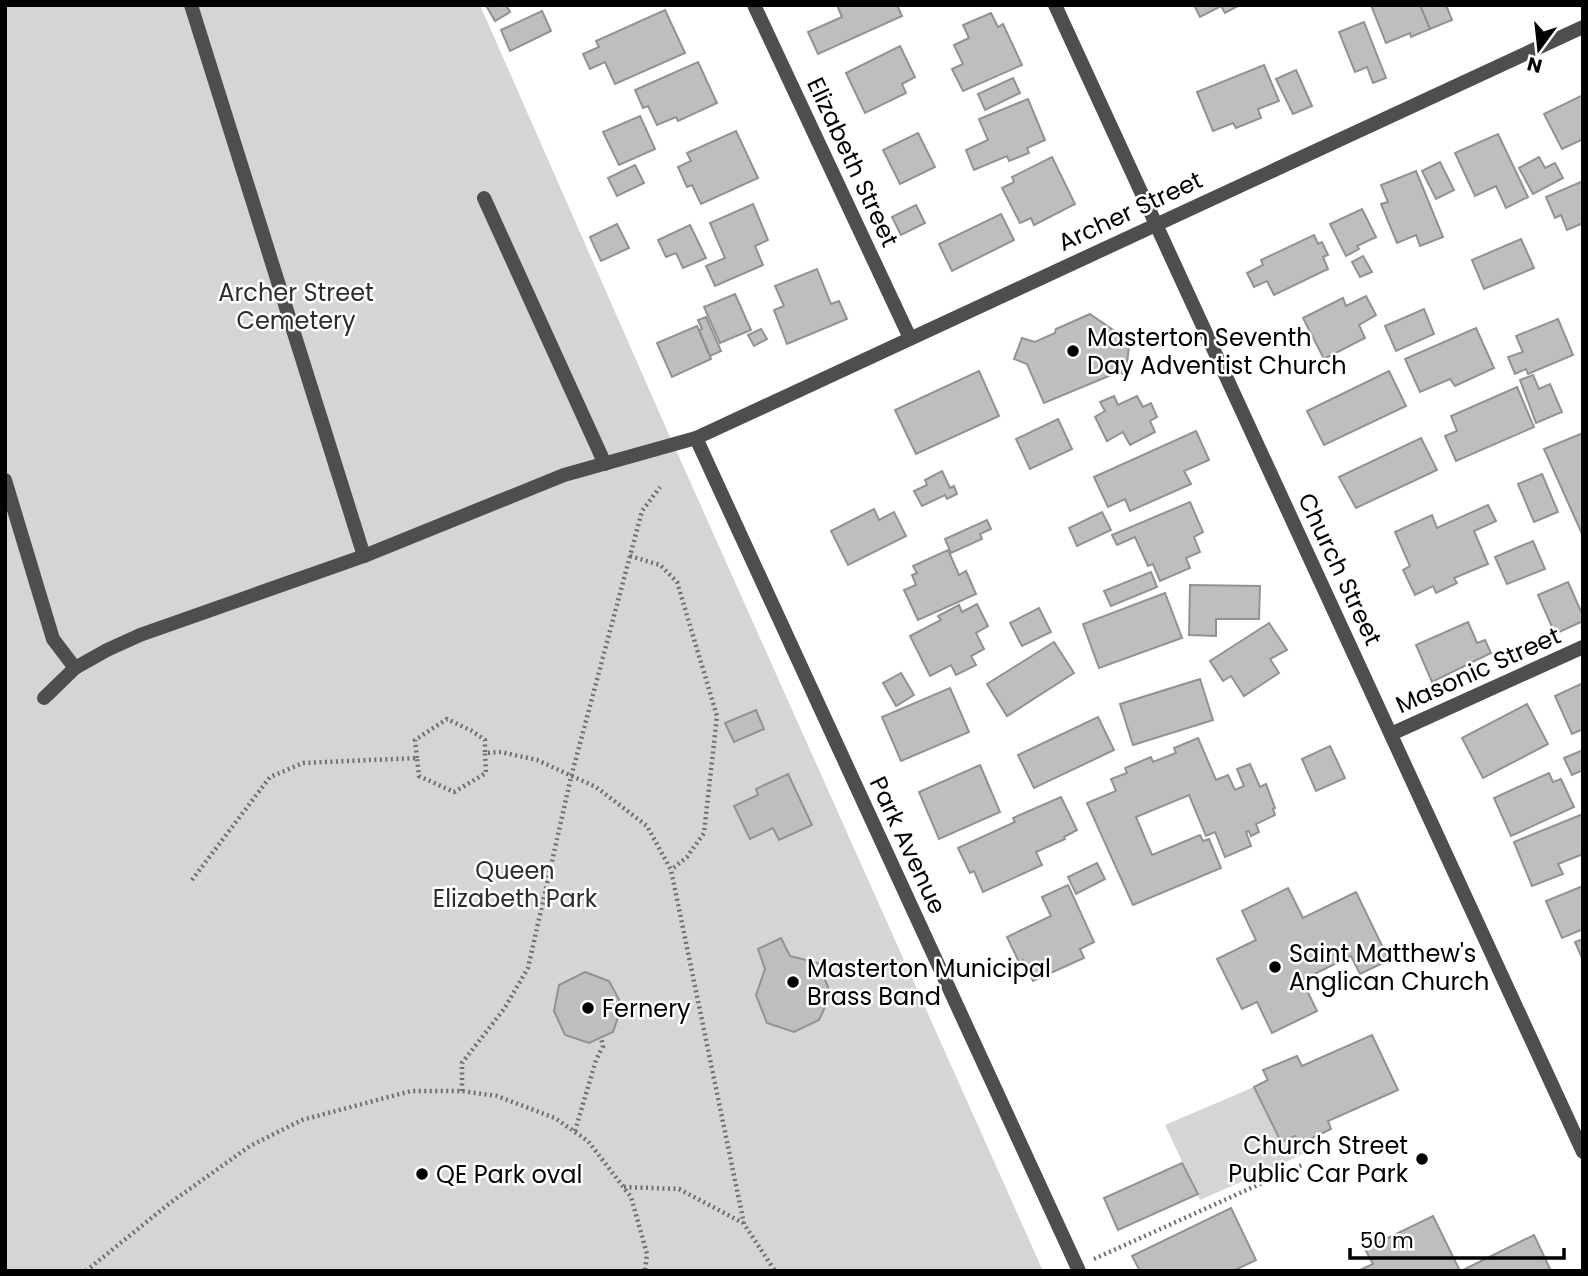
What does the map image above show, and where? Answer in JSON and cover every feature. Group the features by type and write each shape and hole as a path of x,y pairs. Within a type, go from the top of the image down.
{"street":[{"path":"191,5 364,556"},
{"name":"Elizabeth Street","path":"754,5 910,338"},
{"name":"Church Street","path":"1055,5 1583,1152"},
{"name":"Archer Street","path":"44,698 75,668 140,635 364,556 564,475 696,438 1583,27"},
{"path":"484,198 605,464"},
{"name":"Park Avenue","path":"696,438 1078,1269"},
{"path":"5,480 53,639 75,668"},
{"name":"Masonic Street","path":"1391,734 1583,647"}],"path":[{"path":"462,1091 462,1063 504,1009 528,968 571,777 642,511 660,487"},
{"path":"630,556 660,565 677,582 717,716 704,833 687,857 671,870"},
{"path":"447,719 485,740 485,753 486,773 454,792 419,776 415,740 447,719"},
{"path":"485,753 501,752 537,760 596,787 648,826 671,870 744,1224 775,1271"},
{"path":"192,880 270,776 303,762 417,758"},
{"path":"575,1131 596,1060 604,1046 601,1038"},
{"path":"86,1271 170,1203 240,1153 302,1121 411,1091 462,1091 497,1096 555,1118 575,1131 588,1141 631,1197 647,1254 645,1271"},
{"path":"1078,1269 1304,1164"},
{"path":"623,1187 679,1189 744,1224"}],"green space":[{"path":"5,5 480,5 1043,1271 5,1271"},
{"path":"1254,1087 1280,1142 1295,1136 1300,1144 1305,1142 1310,1151 1200,1200 1165,1125"}],"building":[{"path":"506,5 510,12 495,21 487,7"},
{"path":"837,5 897,5 902,16 818,54 808,32 842,17"},
{"path":"1194,5 1238,6 1225,13 1221,6 1200,17"},
{"path":"1371,5 1420,5 1430,29 1411,37 1410,33 1386,43"},
{"path":"1420,5 1446,5 1452,20 1430,29"},
{"path":"665,10 685,53 615,84 605,62 590,69 583,54 599,47 596,41"},
{"path":"542,11 551,31 510,51 501,30"},
{"path":"991,13 998,27 1003,24 1022,65 963,91 952,69 963,64 954,45 969,38 963,25"},
{"path":"1364,22 1386,78 1373,83 1367,67 1355,72 1339,32"},
{"path":"900,46 915,77 902,84 906,93 865,113 846,73"},
{"path":"698,62 717,103 678,121 676,117 657,125 648,106 643,108 635,90"},
{"path":"1264,65 1279,101 1258,109 1261,118 1236,128 1233,123 1213,131 1197,92"},
{"path":"1296,70 1312,106 1293,114 1276,79"},
{"path":"1013,78 1020,93 985,110 978,94"},
{"path":"1583,95 1583,139 1562,149 1544,114"},
{"path":"1028,99 1045,140 1027,148 1029,153 1009,161 1007,156 974,170 966,150 988,140 979,119"},
{"path":"640,116 655,149 619,165 603,132"},
{"path":"736,131 758,178 701,204 692,185 687,187 678,167 691,161 687,153"},
{"path":"918,133 935,167 900,184 883,150"},
{"path":"1498,134 1528,197 1506,208 1496,186 1475,196 1455,153"},
{"path":"1052,157 1075,204 1034,225 1031,218 1020,223 1002,188 1014,182 1012,177"},
{"path":"1539,157 1545,168 1555,163 1563,178 1533,194 1519,168"},
{"path":"1440,162 1454,190 1436,199 1422,171"},
{"path":"635,165 644,183 617,196 608,178"},
{"path":"1416,171 1443,237 1420,246 1416,235 1397,243 1381,204 1388,202 1381,185"},
{"path":"1583,181 1583,223 1567,230 1561,215 1555,218 1546,197"},
{"path":"753,204 768,240 755,246 763,265 715,286 706,266 725,258 710,223"},
{"path":"916,205 925,223 901,235 892,217"},
{"path":"1362,209 1376,237 1357,246 1359,249 1346,256 1330,224"},
{"path":"1001,214 1014,240 952,271 939,244"},
{"path":"617,224 629,248 601,261 590,237"},
{"path":"690,225 706,258 683,268 676,253 666,257 658,240"},
{"path":"1314,235 1318,244 1322,242 1328,255 1323,257 1328,269 1274,295 1267,281 1254,287 1247,273 1263,265 1261,260"},
{"path":"1521,239 1534,268 1484,289 1472,260"},
{"path":"1363,256 1372,272 1360,277 1352,262"},
{"path":"817,269 831,304 839,301 847,319 787,344 774,310 784,306 775,286"},
{"path":"735,294 751,330 720,343 704,307"},
{"path":"1366,296 1376,315 1359,325 1365,338 1324,359 1303,318 1343,298 1346,306"},
{"path":"1424,309 1434,334 1396,351 1385,326"},
{"name":"Masterton Seventh Day Adventist Church","path":"1090,314 1119,334 1130,336 1126,374 1116,373 1044,403 1027,364 1014,359 1022,338 1035,342"},
{"path":"706,317 721,351 710,356 699,330 702,329 698,320"},
{"path":"1558,319 1573,355 1528,374 1526,369 1515,374 1508,357 1523,352 1516,336"},
{"path":"697,326 711,359 672,377 657,343"},
{"path":"1476,328 1494,368 1455,386 1450,379 1420,392 1405,359"},
{"path":"761,329 767,339 754,346 748,335"},
{"path":"979,371 999,416 916,454 895,410"},
{"path":"1389,371 1406,406 1324,445 1307,411"},
{"path":"1533,375 1539,389 1550,384 1562,412 1536,423 1520,380"},
{"path":"1517,387 1534,427 1456,461 1445,436 1457,431 1451,416"},
{"path":"1114,396 1118,405 1137,396 1143,407 1151,403 1157,417 1150,421 1155,432 1130,445 1123,432 1107,441 1095,417 1105,411 1100,402"},
{"path":"1058,419 1072,449 1030,469 1016,439"},
{"path":"1196,431 1209,460 1184,471 1191,484 1130,511 1125,499 1108,507 1094,477"},
{"path":"1583,433 1583,536 1544,449"},
{"path":"1421,438 1437,470 1356,508 1339,477"},
{"path":"942,471 950,488 954,486 957,494 947,499 945,495 922,506 914,491 927,485 925,480"},
{"path":"1542,474 1558,512 1534,522 1518,484"},
{"path":"1190,502 1203,532 1194,537 1200,552 1186,558 1190,568 1160,581 1153,564 1148,566 1135,537 1117,545 1112,535"},
{"path":"1488,505 1496,521 1474,531 1488,564 1454,578 1457,583 1436,593 1433,586 1415,595 1403,570 1410,566 1395,532 1432,515 1437,528"},
{"path":"874,509 879,520 894,512 906,536 848,565 831,531"},
{"path":"1102,512 1111,530 1077,546 1069,528"},
{"path":"987,520 991,529 980,534 982,539 951,553 945,539"},
{"path":"1533,541 1545,569 1507,584 1495,557"},
{"path":"948,550 959,575 966,571 976,594 918,620 904,590 916,585 912,575 917,573 913,566"},
{"path":"1151,572 1157,587 1111,606 1104,591"},
{"path":"1568,582 1583,621 1555,634 1538,595"},
{"path":"1190,585 1260,586 1259,619 1216,619 1216,636 1189,635"},
{"path":"1165,593 1182,638 1099,668 1083,624"},
{"path":"977,604 988,626 976,633 984,649 971,656 976,665 956,675 951,665 930,676 910,636 941,620 938,616 959,605 962,612"},
{"path":"1039,608 1051,632 1022,646 1010,623"},
{"path":"1468,622 1477,643 1485,640 1491,653 1432,682 1416,645"},
{"path":"1269,623 1287,650 1270,659 1279,673 1244,696 1231,676 1223,681 1210,661"},
{"path":"1054,642 1074,673 1007,716 987,684"},
{"path":"901,673 914,695 896,706 883,683"},
{"path":"1200,679 1213,720 1133,745 1120,704"},
{"path":"1583,683 1583,729 1572,734 1555,696"},
{"path":"950,688 969,732 901,761 882,717"},
{"path":"1527,704 1548,744 1483,778 1462,738"},
{"path":"756,710 764,729 734,742 725,723"},
{"path":"1098,717 1114,750 1034,788 1018,755"},
{"path":"1198,738 1216,780 1228,775 1235,790 1244,786 1237,769 1250,764 1260,787 1266,784 1275,815 1256,824 1259,832 1251,836 1249,831 1246,832 1251,846 1225,857 1215,832 1206,836 1189,795 1136,817 1152,855 1200,835 1203,841 1209,839 1221,868 1133,905 1087,803 1116,791 1111,779 1127,773 1125,768 1151,757 1153,762 1176,753 1174,748"},
{"path":"1330,746 1345,778 1316,791 1302,759"},
{"path":"1583,750 1583,770 1572,775 1564,758"},
{"path":"980,765 1000,812 939,839 919,792"},
{"path":"1549,773 1553,782 1561,779 1574,807 1511,836 1494,798"},
{"path":"788,774 812,825 779,840 773,828 750,839 734,806 758,795 756,789"},
{"path":"1061,797 1077,830 1064,837 1065,839 1036,852 1042,865 983,892 974,871 970,873 958,848 1015,822 1013,818"},
{"path":"1583,814 1583,854 1558,864 1563,874 1532,886 1514,842"},
{"path":"1097,863 1105,879 1076,894 1068,877"},
{"path":"1068,885 1094,942 1080,949 1084,958 1033,981 1023,960 1019,962 1007,937 1051,916 1042,897"},
{"path":"1583,886 1583,929 1562,938 1546,901"},
{"name":"Saint Matthew's Anglican Church","path":"1288,888 1303,918 1356,892 1389,960 1360,974 1351,956 1302,980 1317,1011 1272,1033 1257,1002 1242,1009 1217,959 1256,940 1242,911"},
{"name":"Masterton Municipal Brass Band","path":"781,938 790,956 818,963 831,994 819,1020 794,1032 767,1023 756,995 765,969 758,949"},
{"path":"1583,939 1583,960 1575,942"},
{"name":"Fernery","path":"585,972 609,981 622,1005 613,1032 589,1043 565,1035 554,1011 559,985"},
{"path":"1372,1035 1398,1090 1328,1121 1331,1129 1300,1144 1295,1136 1281,1142 1254,1087 1268,1080 1263,1070 1297,1056 1302,1066"},
{"path":"1182,1163 1198,1194 1118,1230 1104,1198"},
{"path":"1231,1208 1256,1260 1233,1271 1140,1271 1132,1256"},
{"path":"1433,1216 1460,1271 1358,1271 1373,1264 1365,1249"},
{"path":"1534,1235 1551,1271 1461,1271"}],"place":[{"name":"Masterton Seventh Day Adventist Church","path":"1073,351"},
{"name":"Saint Matthew's Anglican Church","path":"1275,967"},
{"name":"Masterton Municipal Brass Band","path":"793,982"},
{"name":"Fernery","path":"588,1008"},
{"name":"Church Street Public Car Park","path":"1422,1159"},
{"name":"QE Park oval","path":"422,1174"}],"park label":[{"name":"Archer Street Cemetery","path":"296,306"},
{"name":"Queen Elizabeth Park","path":"515,884"}]}
